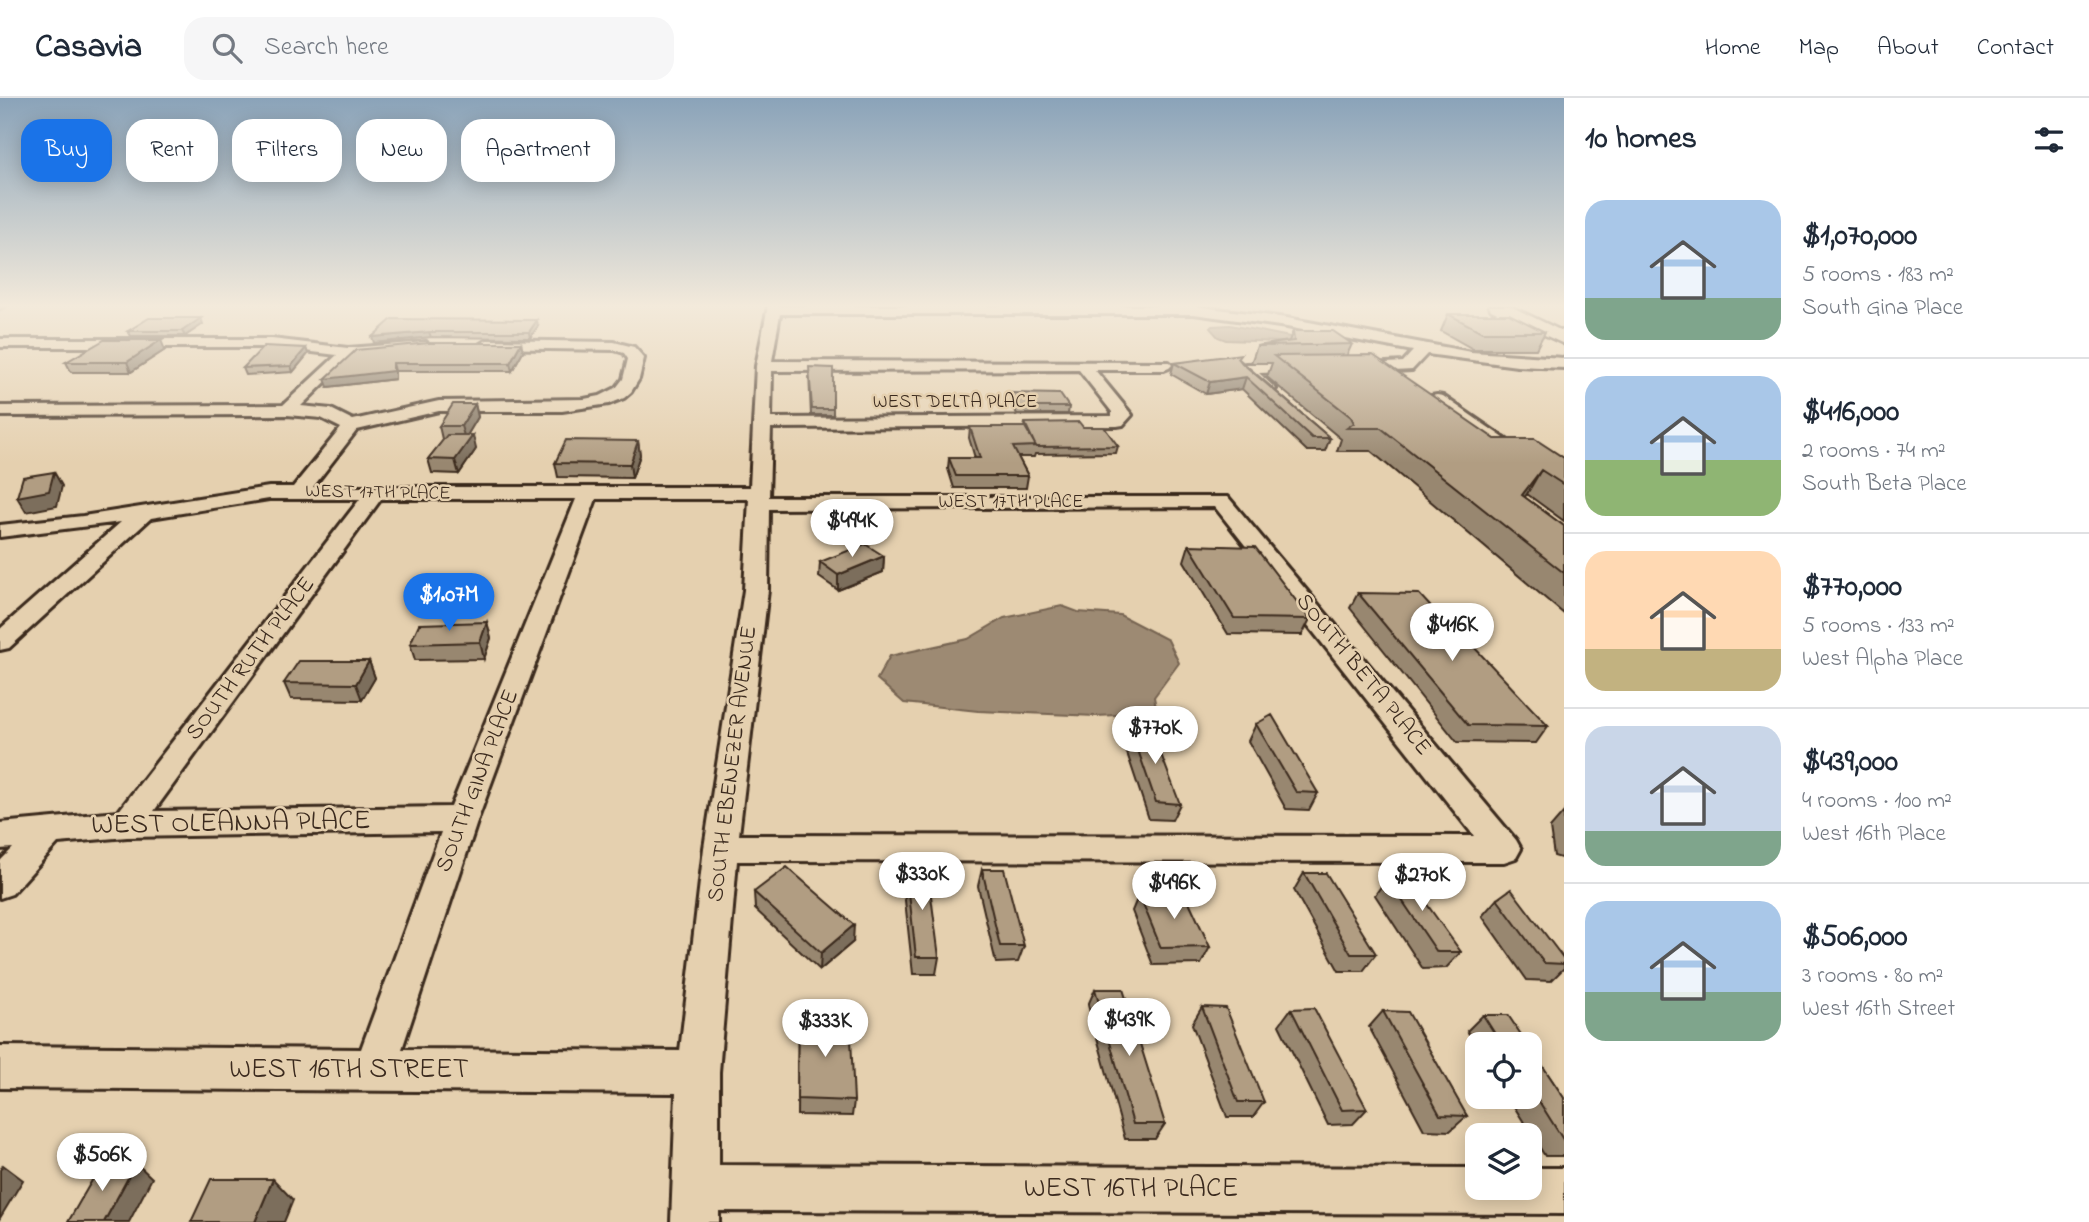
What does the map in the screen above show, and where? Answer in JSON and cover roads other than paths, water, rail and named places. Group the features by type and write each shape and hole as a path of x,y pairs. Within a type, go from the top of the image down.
{"street":[{"path":"287,410 341,358"},
{"path":"0,411 287,410 325,413 351,426 438,407 558,405 614,397 625,390 635,368 636,358"},
{"name":"SOUTH EBENEZER AVENUE","path":"697,1205 698,1072 720,848 756,590 765,358"},
{"path":"1284,403 1245,369 1407,367 1415,358"},
{"path":"1474,358 1564,363"},
{"name":"WEST DELTA PLACE","path":"762,423 1117,421 1123,415 1083,365"},
{"path":"764,366 1164,365"},
{"path":"1390,368 1511,449"},
{"path":"299,492 351,426"},
{"name":"WEST 17TH PLACE","path":"0,531 234,497 299,492 1221,501"},
{"name":"SOUTH RUTH PLACE","path":"127,824 375,493"},
{"name":"SOUTH GINA PLACE","path":"374,1070 462,819 588,495"},
{"name":"SOUTH BETA PLACE","path":"720,848 1504,849 1221,501"},
{"path":"0,642 145,511"},
{"name":"WEST OLEANNA PLACE","path":"0,836 127,824 462,819"},
{"path":"0,884 49,831"},
{"name":"WEST 16TH STREET","path":"0,1067 698,1072"},
{"name":"WEST 16TH PLACE","path":"697,1205 1564,1191"}]}
